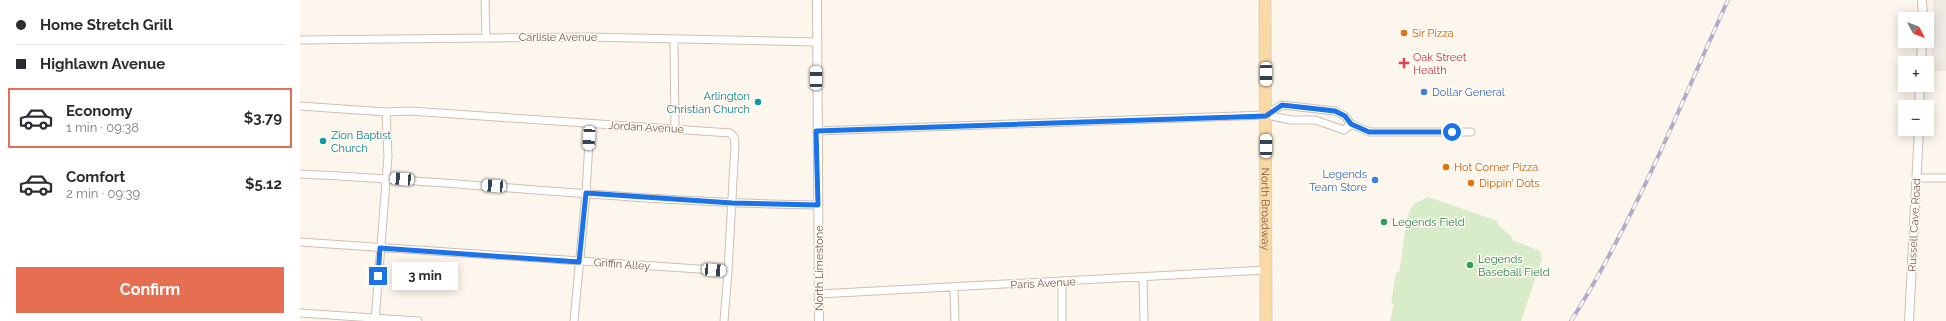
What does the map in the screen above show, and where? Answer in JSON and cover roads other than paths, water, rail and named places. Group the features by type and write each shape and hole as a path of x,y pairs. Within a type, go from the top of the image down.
{"main road":[{"name":"North Broadway","path":"1266,0 1266,321"}],"street":[{"path":"485,0 486,37"},
{"name":"North Limestone","path":"817,0 816,131 819,321"},
{"path":"1922,0 1922,12"},
{"name":"Carlisle Avenue","path":"300,40 588,37 816,42"},
{"path":"674,40 675,129"},
{"path":"1266,116 1282,105 1335,111 1345,116 1351,124 1369,132 1471,132"},
{"name":"Jordan Avenue","path":"300,106 386,112 410,110 730,133 734,137 736,145 724,321"},
{"path":"375,320 387,178 388,139 386,112"},
{"path":"816,131 1266,116 1291,120 1315,120 1344,130 1351,124"},
{"path":"574,321 586,193 590,124"},
{"name":"Russell Cave Road","path":"1909,321 1919,136"},
{"path":"300,174 387,178 732,203 818,205"},
{"path":"1917,178 1946,178"},
{"name":"Griffin Alley","path":"300,242 728,271"},
{"name":"Paris Avenue","path":"819,294 954,288 1266,270"},
{"path":"1142,277 1144,321"},
{"path":"1062,282 1062,321"},
{"path":"954,288 955,321"},
{"path":"300,313 375,320 418,321"}],"railway":[{"path":"1571,321 1594,283 1636,204 1728,0"}],"place":[{"name":"Sir Pizza","path":"1404,33"},
{"name":"Oak Street Health","path":"1404,63"},
{"name":"Dollar General","path":"1424,92"},
{"name":"Arlington Christian Church","path":"758,102"},
{"name":"Zion Baptist Church","path":"323,141"},
{"name":"Hot Corner Pizza","path":"1446,167"},
{"name":"Legends Team Store","path":"1375,180"},
{"name":"Dippin' Dots","path":"1471,183"},
{"name":"Legends Field","path":"1384,222"},
{"name":"Legends Baseball Field","path":"1470,265"}]}
